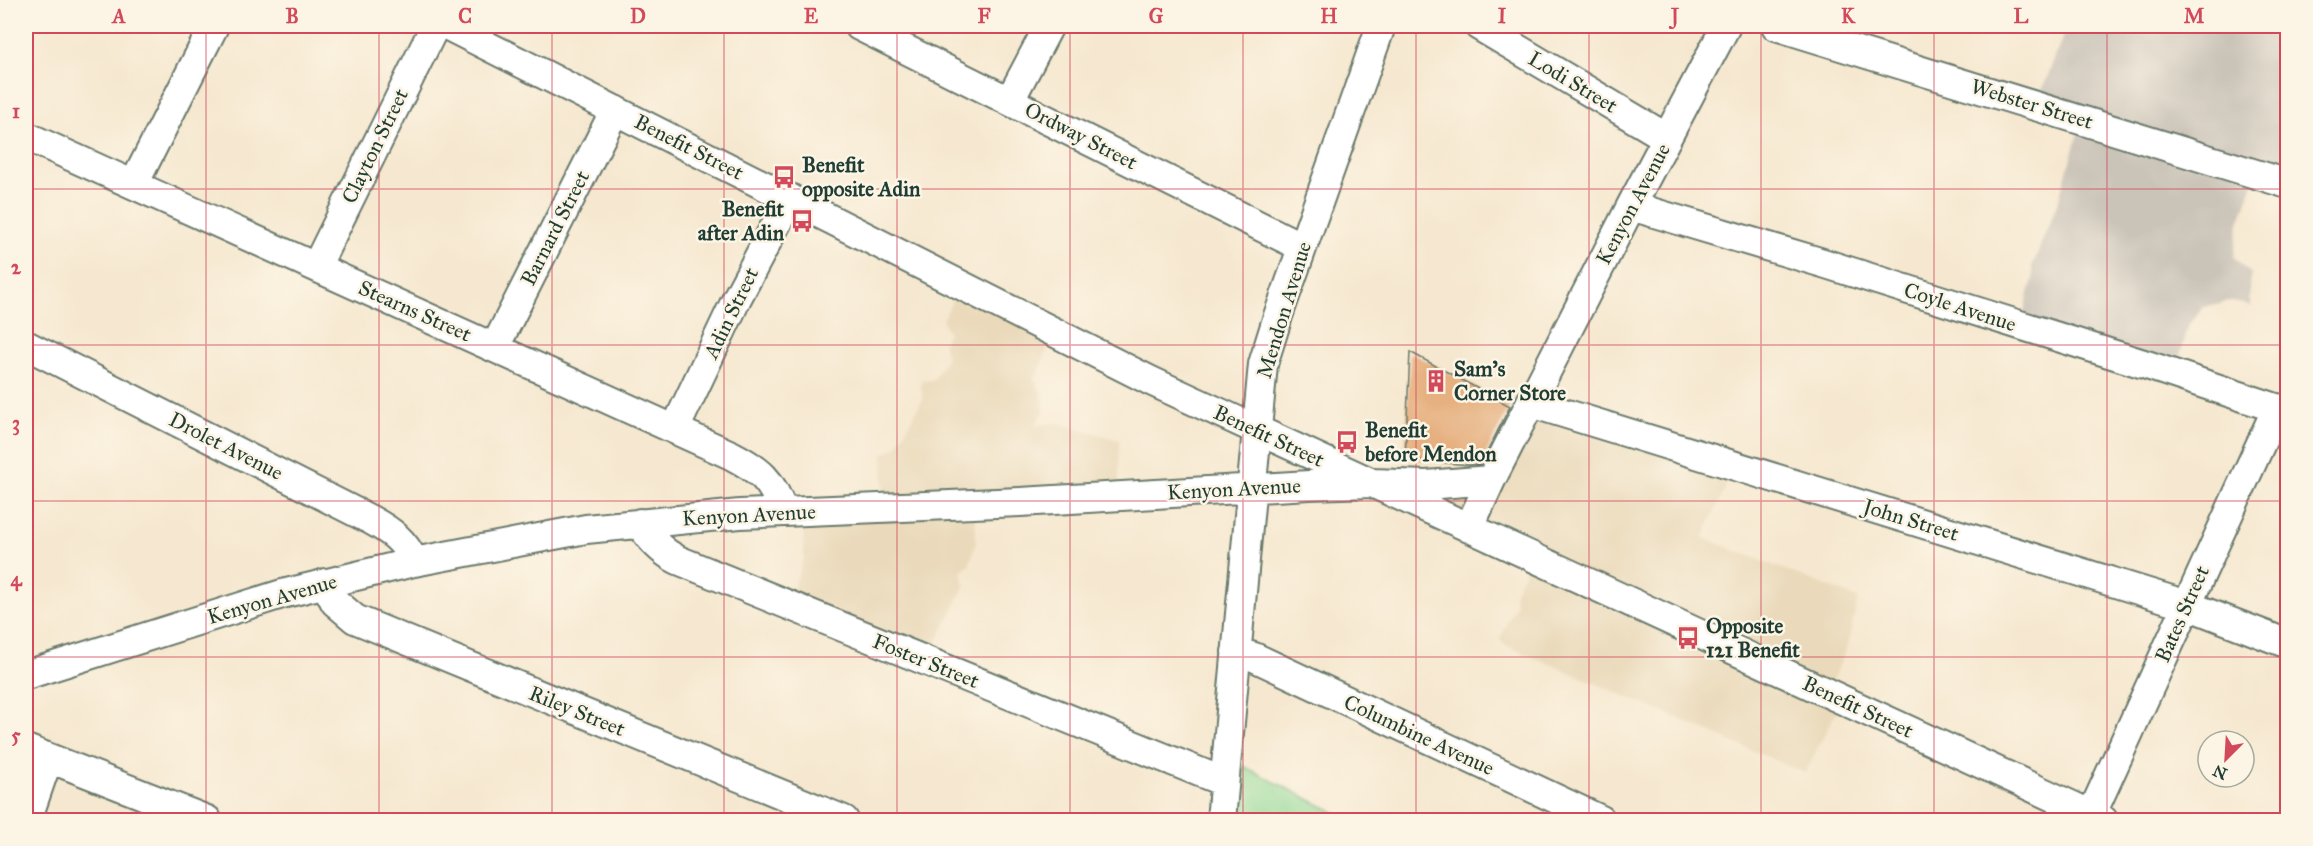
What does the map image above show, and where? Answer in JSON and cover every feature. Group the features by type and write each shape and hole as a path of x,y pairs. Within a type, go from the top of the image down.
{"street":[{"path":"134,184 214,26"},
{"name":"Clayton Street","path":"316,267 435,26"},
{"name":"Benefit Street","path":"448,26 1151,381 2095,819"},
{"name":"Ordway Street","path":"859,26 1302,247"},
{"path":"1010,100 1049,26"},
{"name":"Mendon Avenue","path":"1221,820 1263,364 1381,26"},
{"name":"Lodi Street","path":"1479,26 1667,138"},
{"name":"Kenyon Avenue","path":"1469,528 1630,206 1726,26"},
{"name":"Webster Street","path":"1776,26 2288,184"},
{"name":"Barnard Street","path":"495,347 615,110"},
{"name":"Stearns Street","path":"26,136 731,454 761,473 777,495 783,512"},
{"name":"Adin Street","path":"675,429 737,298 790,198"},
{"name":"Coyle Avenue","path":"1630,206 1823,263 2282,410"},
{"name":"Drolet Avenue","path":"26,345 371,520 400,539 408,548 414,562"},
{"name":"John Street","path":"1532,403 2187,605 2288,645"},
{"name":"Bates Street","path":"2095,819 2187,605 2282,410"},
{"name":"Kenyon Avenue","path":"26,675 282,594 414,562 585,529 682,518 783,512 1252,488 1373,483 1426,485 1491,480"},
{"name":"Foster Street","path":"640,523 648,536 669,556 678,560 1224,782"},
{"name":"Riley Street","path":"325,583 335,602 355,619 844,820"},
{"name":"Columbine Avenue","path":"1236,652 1254,657 1601,820"},
{"path":"27,820 37,754 207,820"}],"shaded area":[{"path":"2067,26 2287,26 2287,180 2257,172 2238,226 2234,257 2251,274 2249,299 2252,306 2228,301 2203,307 2189,324 2177,366 2021,322 2033,279 2032,267 2059,199 2082,120 2038,101"},
{"path":"961,281 1056,325 1038,374 1033,378 1042,394 1045,411 1034,425 1057,423 1119,440 1119,485 975,499 976,542 969,566 961,571 965,585 930,655 790,598 804,558 803,506 884,498 883,454 897,447 923,398 922,381 933,380 947,357 943,343 948,333 943,321"},
{"path":"1533,401 1731,458 1725,489 1703,538 1858,598 1848,644 1831,686 1844,696 1805,773 1505,645 1500,639 1516,604 1514,594 1533,554 1392,478 1494,465"}],"green space":[{"path":"1239,764 1350,820 1234,820"}],"building":[{"name":"Sam's Corner Store","path":"1410,352 1510,406 1481,464 1405,459"}],"place":[{"name":"Benefit opposite Adin","path":"784,177"},
{"name":"Benefit after Adin","path":"802,221"},
{"name":"Sam's Corner Store","path":"1436,381"},
{"name":"Benefit before Mendon","path":"1347,442"},
{"name":"Opposite 121 Benefit","path":"1688,638"}]}
